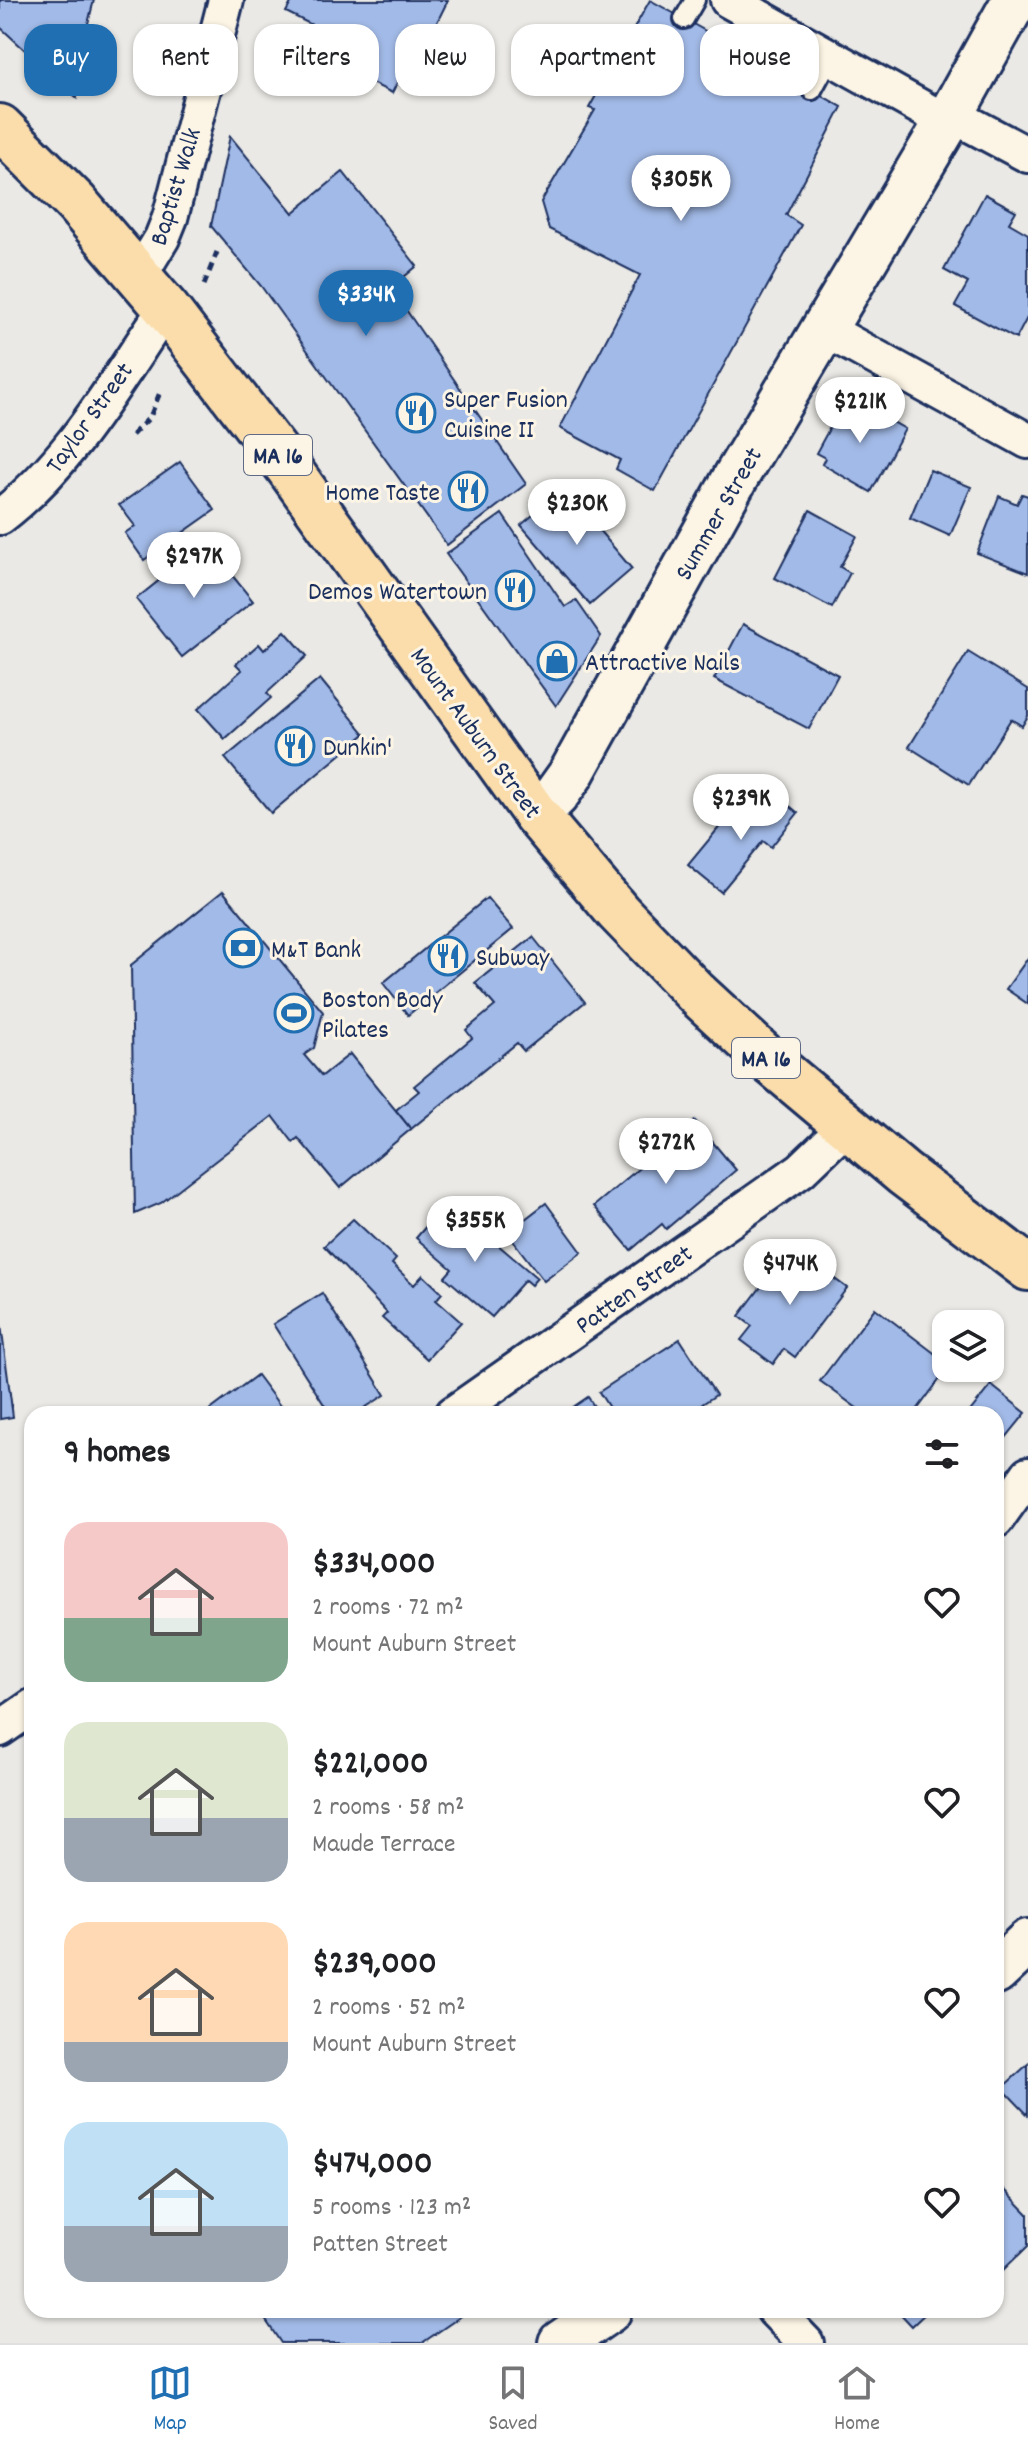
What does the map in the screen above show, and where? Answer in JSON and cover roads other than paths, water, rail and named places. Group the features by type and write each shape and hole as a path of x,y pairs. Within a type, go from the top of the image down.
{"main road":[{"name":"Mount Auburn Street","path":"0,127 76,203 153,292 287,466 536,815 618,912 696,993 847,1126 1028,1268"}],"street":[{"name":"Baptist Walk","path":"153,292 162,238 170,218 226,0"},
{"path":"728,0 830,57 1028,155"},
{"name":"Summer Street","path":"536,815 571,774 715,515 1015,0"},
{"name":"Taylor Street","path":"0,517 31,492 60,460 153,292"},
{"path":"824,329 1028,441"},
{"name":"Patten Street","path":"478,1406 801,1170 847,1126"},
{"path":"1004,1509 1028,1475"},
{"path":"0,1729 24,1712"},
{"path":"1004,1964 1028,1942"},
{"path":"561,2343 597,2318"},
{"path":"782,2318 806,2343"}],"lane":[{"path":"684,19 695,0"},
{"path":"819,77 830,57"}],"place":[{"name":"Super Fusion Cuisine II","path":"416,413"},
{"name":"Home Taste","path":"468,491"},
{"name":"Demos Watertown","path":"515,590"},
{"name":"Attractive Nails","path":"557,661"},
{"name":"Dunkin'","path":"295,746"},
{"name":"M&T Bank","path":"243,948"},
{"name":"Subway","path":"448,956"},
{"name":"Boston Body Pilates","path":"294,1013"}]}
